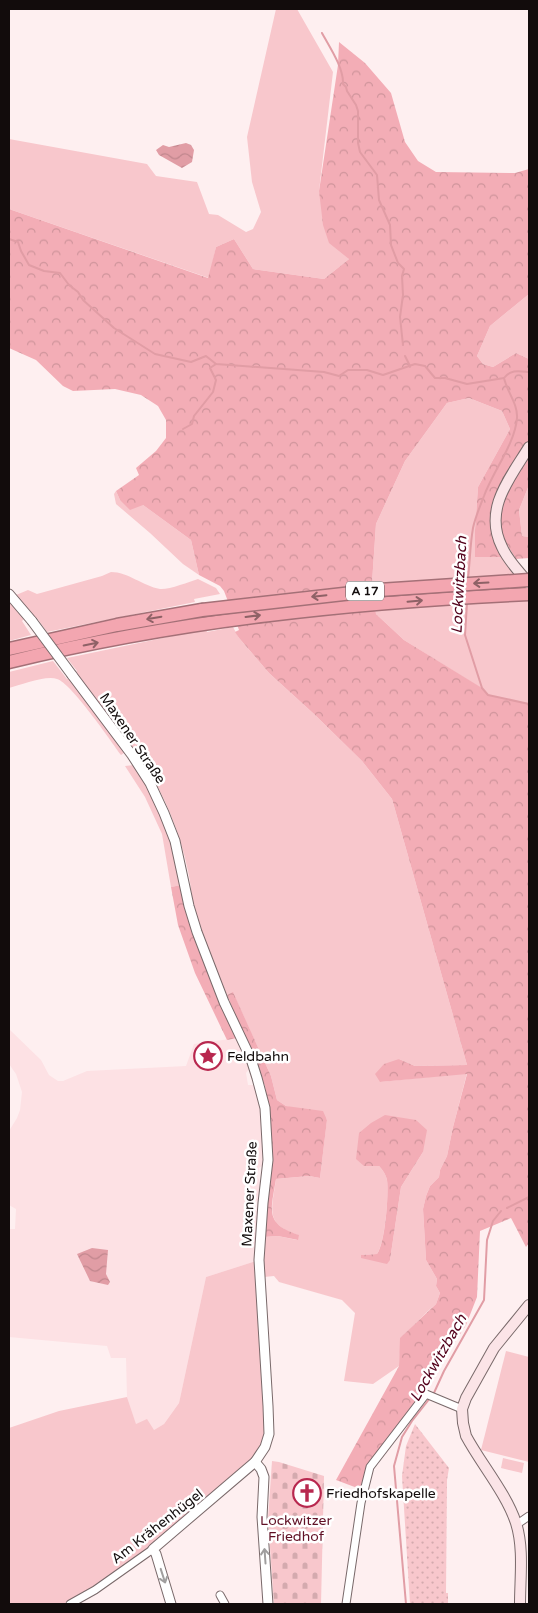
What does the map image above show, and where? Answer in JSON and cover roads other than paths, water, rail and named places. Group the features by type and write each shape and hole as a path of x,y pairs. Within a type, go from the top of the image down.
{"highway":[{"name":"A 17","path":"9,649 117,625 202,610 379,590 529,580"},
{"name":"A 17","path":"9,662 110,640 205,623 292,612 529,594"}],"main road":[{"path":"529,447 507,482 495,512 495,527 501,546 508,558 529,584"},
{"path":"520,1604 519,1539 516,1525 507,1503 466,1436 462,1409 488,1357 529,1305"}],"street":[{"name":"Maxener Straße","path":"9,594 32,621 150,783 175,841 189,906 197,932 224,1002 251,1059 263,1101 268,1160 259,1260 269,1434 265,1447 255,1462"},
{"path":"346,1604 361,1503 370,1468 426,1394 462,1409"},
{"name":"Am Krähenhügel","path":"70,1604 95,1590 153,1549 255,1462"},
{"path":"255,1462 261,1469 264,1477 262,1517 268,1604"},
{"path":"516,1525 529,1516"},
{"path":"153,1549 172,1604"},
{"path":"220,1595 225,1604"}],"water":[{"path":"186,143 191,145 194,150 192,162 182,168 159,155 156,150 163,145 169,147"},
{"path":"92,1248 108,1250 106,1274 110,1282 108,1285 90,1281 77,1254"}],"waterway":[{"path":"322,33 339,64 343,84 356,105 360,152 377,175 379,200 390,225 391,245 398,263 404,269 400,317 403,345"},
{"path":"9,239 18,242 29,265 44,271 60,273 83,300 114,328 155,354 191,362 206,356 216,364 324,372 339,376 348,370 367,370 383,375 415,364 425,366 435,378 445,378 467,384 504,378"},
{"path":"405,356 410,366"},
{"path":"183,429 192,424 194,416 213,392 216,380 210,368 216,364"},
{"name":"Lockwitzbach","path":"468,578 475,520 488,487 508,448 517,418 516,408 504,378 512,372 529,372"},
{"name":"Lockwitzbach","path":"467,603 465,635 482,688 488,695 529,704"},
{"name":"Lockwitzbach","path":"507,1208 529,1197"},
{"name":"Lockwitzbach","path":"433,1395 444,1371 484,1300 487,1240 493,1221 501,1211"},
{"name":"Lockwitzbach","path":"406,1604 394,1466 402,1437 430,1398"}],"place":[{"name":"Feldbahn","path":"208,1056"},
{"name":"Friedhofskapelle","path":"307,1493"}],"park label":[{"name":"Lockwitzer Friedhof","path":"296,1528"}]}
